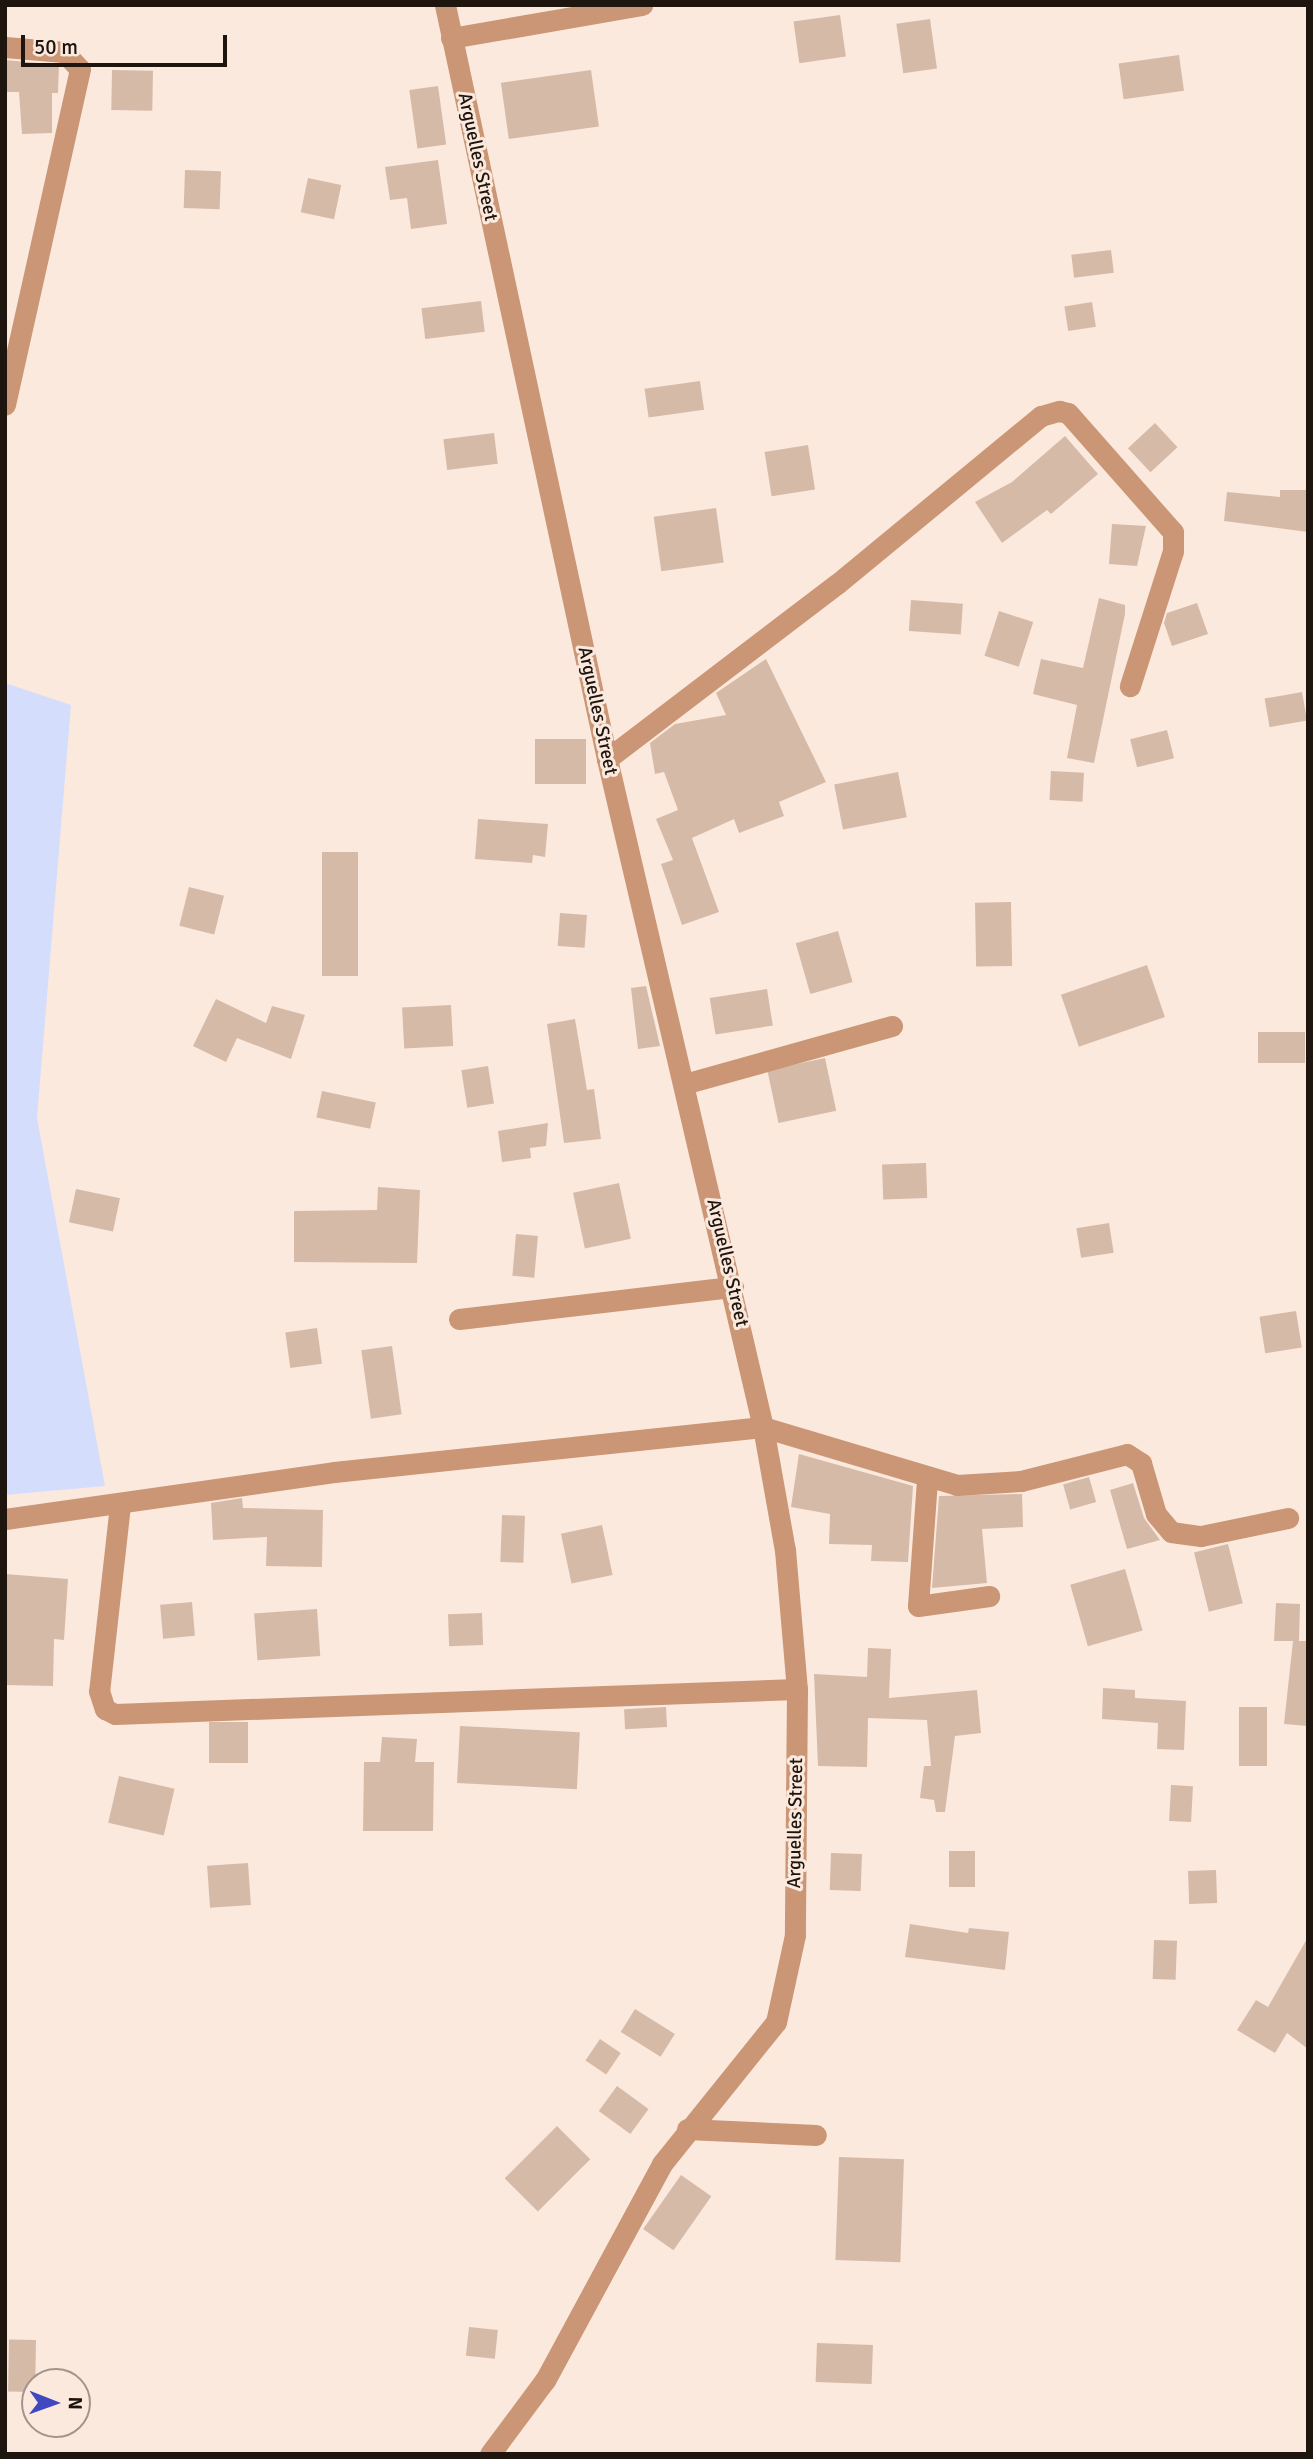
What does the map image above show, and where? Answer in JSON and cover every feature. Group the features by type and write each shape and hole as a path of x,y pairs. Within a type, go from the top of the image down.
{"street":[{"name":"Arguelles Street","path":"445,5 607,759 733,1287 763,1427 785,1550 797,1689 795,1935 789,1977 776,2022 687,2129 626,2225 545,2380 490,2454"},
{"path":"452,38 642,5"},
{"path":"5,47 64,52 80,68 5,405"},
{"path":"607,759 837,584 1041,416 1059,411 1068,413 1173,532 1173,551 1130,686"},
{"path":"684,1084 892,1026"},
{"path":"459,1319 733,1287"},
{"path":"5,1519 334,1472 763,1427 927,1479 988,1486 1127,1454 1141,1463 1156,1514 1171,1532 1201,1536 1289,1518"},
{"path":"927,1479 918,1606 989,1596"},
{"path":"120,1504 99,1691 106,1709 114,1714 797,1689"},
{"path":"687,2129 816,2135"}],"shaded area":[{"path":"5,683 71,705 37,1118 105,1486 5,1495"}],"building":[{"path":"840,15 846,57 799,63 793,22"},
{"path":"930,19 937,69 903,73 896,24"},
{"path":"1179,55 1184,91 1124,99 1119,63"},
{"path":"5,60 59,65 58,93 52,93 52,133 22,134 19,92 5,92"},
{"path":"112,70 153,71 152,111 111,110"},
{"path":"591,70 599,126 509,139 501,83"},
{"path":"438,86 446,144 417,148 409,90"},
{"path":"438,160 447,224 411,229 407,198 390,200 385,167"},
{"path":"185,170 221,171 220,209 184,208"},
{"path":"308,178 341,185 334,219 301,212"},
{"path":"1111,250 1114,273 1074,278 1071,255"},
{"path":"481,301 485,332 425,339 421,308"},
{"path":"1092,302 1096,327 1068,331 1064,306"},
{"path":"700,381 704,410 649,418 645,389"},
{"path":"1155,423 1178,447 1150,472 1128,448"},
{"path":"494,433 498,464 447,470 443,439"},
{"path":"1065,436 1098,474 1051,514 1047,510 1002,543 975,502 1012,482"},
{"path":"808,445 815,489 772,496 765,452"},
{"path":"1280,490 1308,490 1308,532 1224,521 1227,492 1280,497"},
{"path":"716,508 724,562 661,571 654,517"},
{"path":"1112,524 1146,526 1137,566 1109,564"},
{"path":"1099,598 1125,605 1125,614 1094,763 1067,758 1077,705 1033,694 1041,659 1083,668"},
{"path":"911,600 963,604 961,635 909,631"},
{"path":"1197,603 1208,634 1172,646 1164,623 1167,613"},
{"path":"999,611 1033,622 1019,667 984,656"},
{"path":"766,659 826,782 779,802 784,816 739,833 734,819 692,838 719,912 682,925 661,864 673,860 656,819 678,810 664,772 655,774 650,743 675,724 726,715 716,693"},
{"path":"1302,692 1307,721 1270,727 1265,699"},
{"path":"1167,730 1174,758 1137,767 1130,739"},
{"path":"535,739 586,739 586,784 535,784"},
{"path":"1051,771 1084,773 1082,802 1049,800"},
{"path":"898,772 907,817 843,830 834,784"},
{"path":"478,819 548,824 545,857 533,855 532,863 475,859"},
{"path":"322,852 358,852 358,976 322,976"},
{"path":"189,887 224,896 214,935 179,926"},
{"path":"1011,902 1012,966 976,967 975,903"},
{"path":"560,913 587,915 585,948 558,946"},
{"path":"838,931 853,982 810,994 796,943"},
{"path":"1147,965 1165,1017 1079,1047 1061,995"},
{"path":"646,986 660,1046 638,1049 631,988"},
{"path":"767,989 773,1026 716,1035 710,998"},
{"path":"216,999 266,1023 272,1006 305,1015 291,1059 237,1038 226,1062 193,1046"},
{"path":"451,1005 453,1046 404,1049 402,1008"},
{"path":"575,1019 587,1090 594,1089 601,1139 564,1143 547,1024"},
{"path":"1258,1032 1305,1032 1305,1063 1258,1063"},
{"path":"825,1058 836,1111 779,1123 767,1070"},
{"path":"488,1066 494,1104 467,1108 461,1070"},
{"path":"322,1091 376,1102 370,1129 316,1117"},
{"path":"548,1123 546,1146 530,1148 531,1158 502,1162 498,1131"},
{"path":"926,1163 927,1198 883,1200 882,1165"},
{"path":"619,1183 631,1239 585,1249 573,1193"},
{"path":"378,1187 420,1190 417,1263 294,1262 294,1211 377,1210"},
{"path":"76,1189 120,1198 113,1232 69,1222"},
{"path":"1109,1223 1114,1253 1081,1258 1076,1228"},
{"path":"516,1234 538,1236 534,1278 512,1276"},
{"path":"1296,1311 1302,1348 1265,1353 1259,1317"},
{"path":"317,1328 322,1364 290,1368 285,1332"},
{"path":"392,1346 402,1414 371,1419 361,1350"},
{"path":"799,1454 913,1486 908,1562 871,1561 872,1545 829,1544 830,1514 791,1507"},
{"path":"1089,1477 1096,1502 1070,1509 1063,1484"},
{"path":"1133,1483 1144,1518 1160,1540 1127,1549 1110,1490"},
{"path":"1022,1494 1023,1527 982,1529 987,1583 932,1588 939,1496"},
{"path":"242,1498 243,1508 323,1510 322,1567 266,1566 267,1537 213,1540 211,1503"},
{"path":"502,1515 525,1516 523,1563 500,1562"},
{"path":"602,1525 613,1575 572,1584 561,1534"},
{"path":"1228,1544 1243,1603 1209,1612 1194,1552"},
{"path":"1125,1569 1143,1631 1088,1646 1070,1585"},
{"path":"5,1574 68,1579 64,1640 54,1639 53,1686 5,1685"},
{"path":"192,1602 195,1636 163,1639 160,1605"},
{"path":"1276,1603 1300,1604 1299,1641 1308,1641 1308,1726 1284,1724 1293,1641 1274,1641"},
{"path":"317,1609 320,1656 257,1660 254,1613"},
{"path":"482,1613 483,1645 449,1646 448,1614"},
{"path":"868,1648 891,1649 889,1698 977,1690 981,1733 955,1736 945,1812 936,1812 934,1800 920,1798 924,1766 931,1766 927,1720 868,1718 867,1767 818,1766 814,1674 867,1677"},
{"path":"1103,1688 1135,1690 1135,1698 1186,1701 1184,1750 1157,1749 1158,1723 1102,1719"},
{"path":"666,1707 667,1727 625,1729 624,1709"},
{"path":"1239,1707 1267,1707 1267,1766 1239,1766"},
{"path":"209,1722 248,1722 248,1763 209,1763"},
{"path":"460,1726 580,1732 577,1789 457,1783"},
{"path":"382,1737 417,1739 415,1762 434,1762 433,1831 363,1831 364,1762 380,1762"},
{"path":"119,1776 175,1789 164,1836 108,1823"},
{"path":"1171,1785 1193,1786 1191,1822 1169,1821"},
{"path":"949,1851 975,1851 975,1887 949,1887"},
{"path":"831,1853 862,1854 861,1891 830,1890"},
{"path":"248,1863 251,1905 210,1908 207,1866"},
{"path":"1216,1870 1217,1903 1189,1904 1188,1871"},
{"path":"910,1924 968,1933 969,1928 1009,1932 1005,1970 905,1957"},
{"path":"1308,1937 1308,2049 1287,2033 1275,2053 1237,2030 1256,2000 1268,2007"},
{"path":"1154,1940 1177,1941 1176,1980 1153,1979"},
{"path":"635,2009 675,2034 661,2057 621,2032"},
{"path":"600,2039 621,2053 606,2075 585,2061"},
{"path":"617,2086 649,2109 630,2134 599,2111"},
{"path":"557,2126 590,2159 538,2212 505,2178"},
{"path":"839,2157 904,2159 900,2262 835,2260"},
{"path":"681,2175 711,2196 673,2250 643,2229"},
{"path":"469,2327 498,2330 495,2359 466,2356"},
{"path":"9,2340 36,2340 36,2368 21,2368 21,2392 8,2392"},
{"path":"817,2343 873,2345 872,2384 816,2382"}]}
